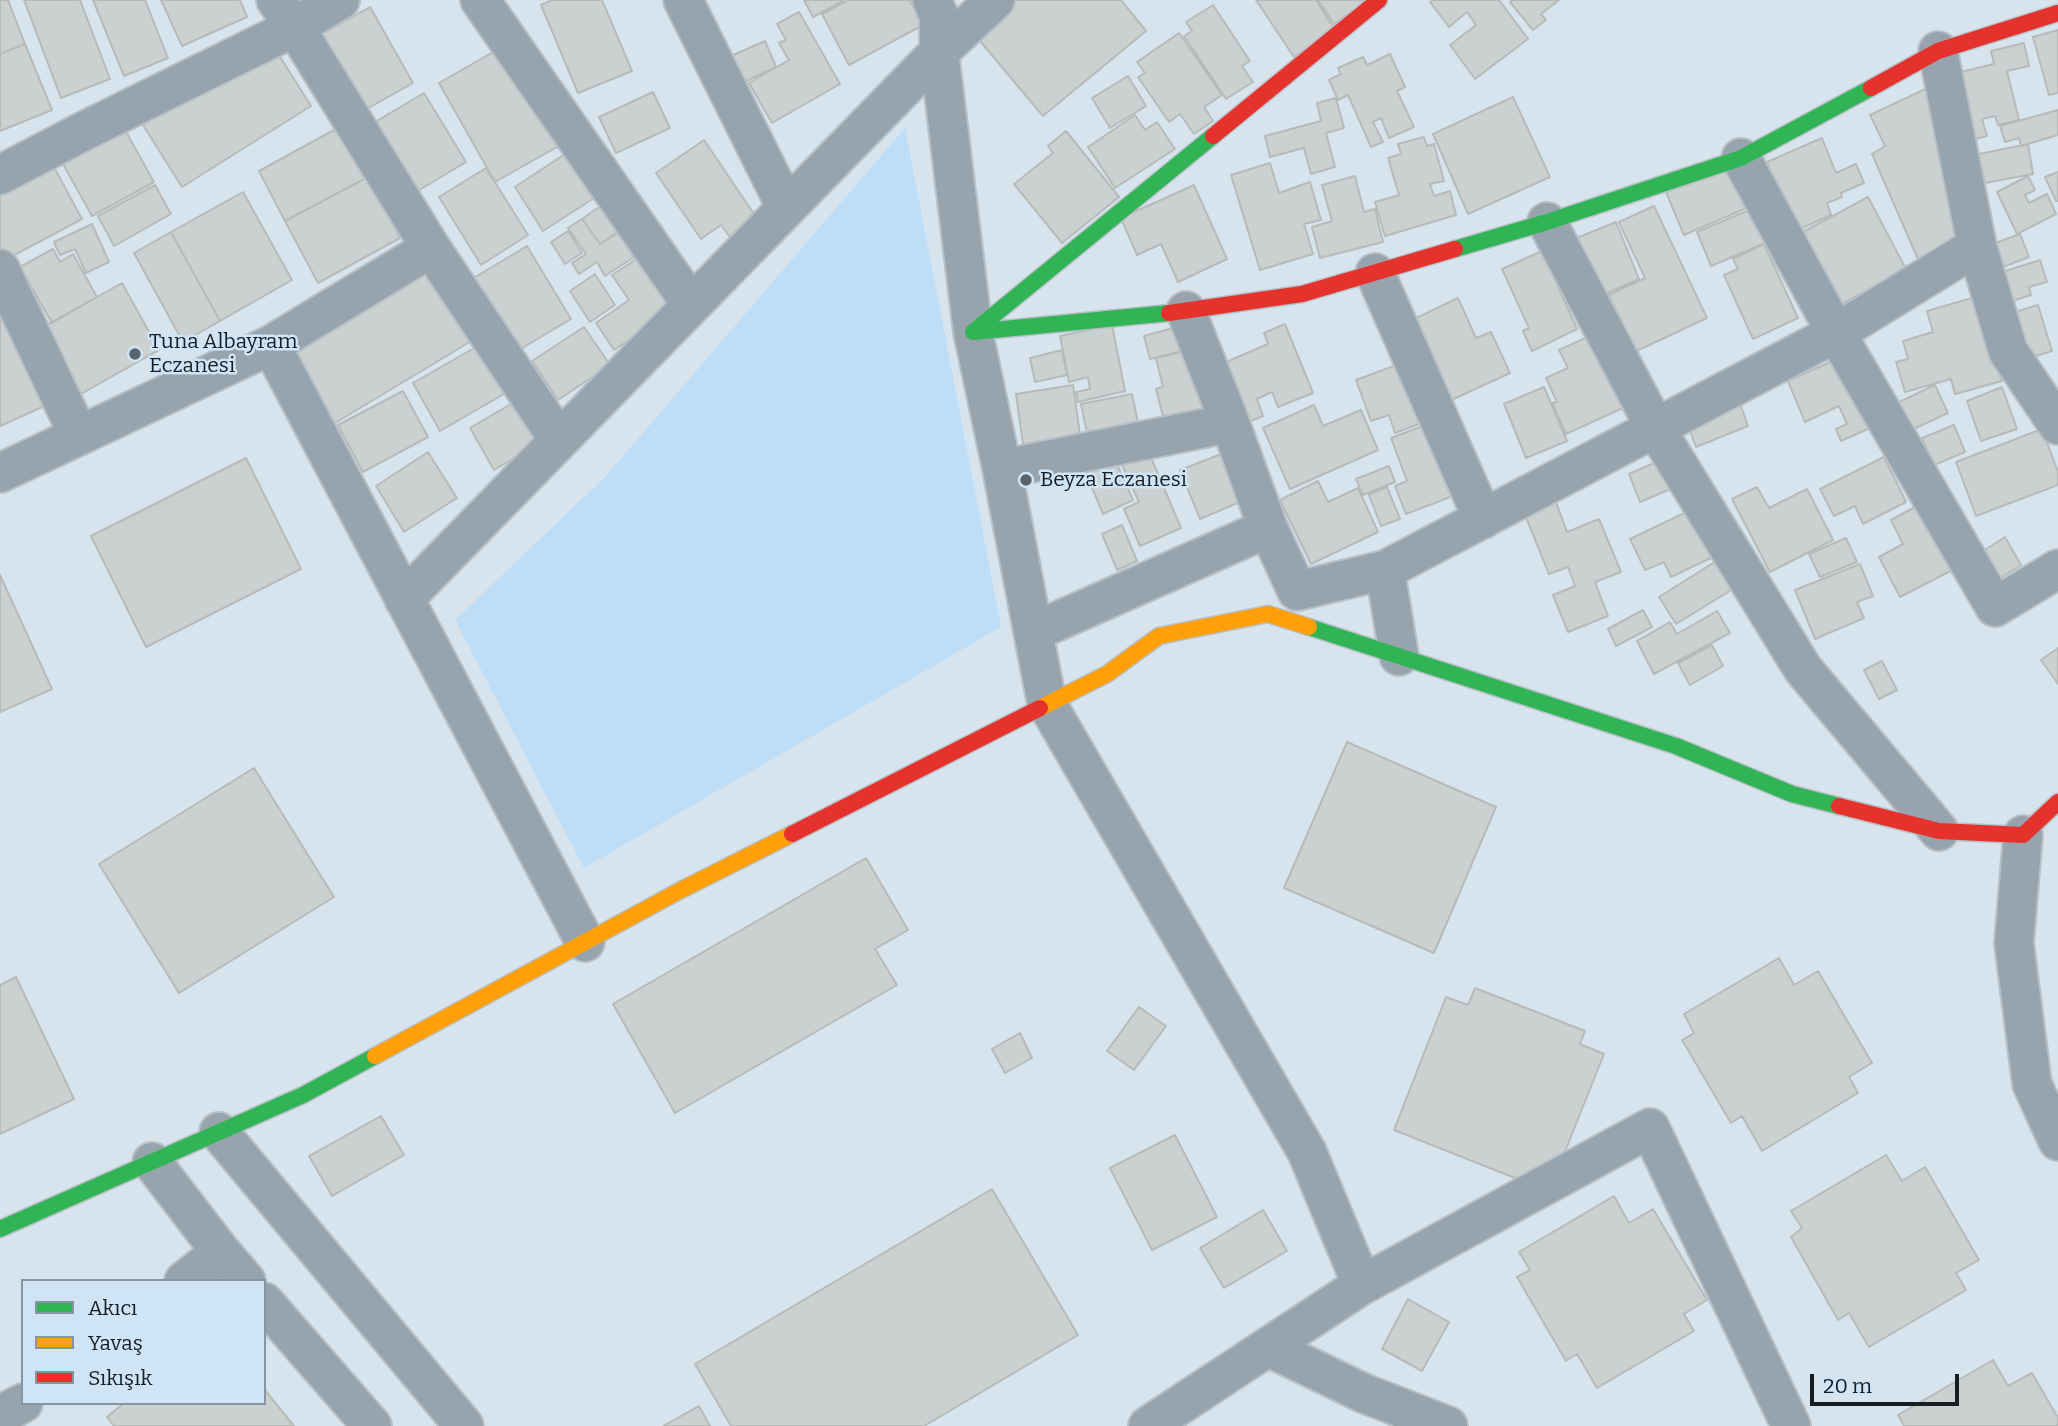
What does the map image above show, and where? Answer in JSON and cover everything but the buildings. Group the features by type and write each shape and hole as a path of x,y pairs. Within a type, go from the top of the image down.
{"street":[{"path":"0,175 286,14 340,0"},
{"path":"480,0 691,304"},
{"path":"683,0 786,207"},
{"path":"932,0 939,16 939,52 973,332 1047,704 1307,1152 1362,1285"},
{"path":"404,599 786,207 939,52 995,0"},
{"path":"973,332 1379,0"},
{"path":"973,332 1186,311 1301,294 1375,274 1547,222 1741,158 1938,51 2058,13"},
{"path":"286,14 431,248 559,440"},
{"path":"1938,51 1977,246 2008,351 2058,425"},
{"path":"1741,158 1836,333 1995,607 2058,569"},
{"path":"1547,222 1656,429 1803,669 1940,831"},
{"path":"1186,311 1268,528 1297,591 1385,570 1836,333 1977,246"},
{"path":"0,473 271,345 431,248"},
{"path":"0,269 79,436"},
{"path":"1375,274 1483,519"},
{"path":"271,345 585,942"},
{"path":"1002,469 1230,423"},
{"path":"1033,632 1268,528"},
{"path":"1385,570 1399,656"},
{"path":"0,1229 303,1095 681,890 1107,674 1159,636 1268,614 1676,746 1792,794 1940,831 2023,835"},
{"path":"2058,802 2023,835 2014,943 2032,1084 2058,1141"},
{"path":"2024,1025 2058,1057"},
{"path":"1148,1426 1362,1285 1650,1128 1791,1426"},
{"path":"219,1132 464,1426"},
{"path":"152,1162 244,1279"},
{"path":"187,1279 221,1252"},
{"path":"266,1303 372,1426"},
{"path":"1268,1347 1363,1393 1448,1426"},
{"path":"0,1415 21,1404"}],"shaded area":[{"path":"905,128 1001,627 584,868 455,620 605,477"}],"traffic: fast":[{"path":"1455,249 1547,222 1741,158 1871,88"},
{"path":"1169,313 973,332 1213,136"},
{"path":"1309,627 1676,746 1792,794 1839,806"},
{"path":"0,1229 303,1095 375,1056"}],"traffic: slow":[{"path":"1040,708 1107,674 1159,636 1268,614 1309,627"},
{"path":"375,1056 681,890 792,834"}],"traffic: jam":[{"path":"1213,136 1379,0"},
{"path":"1871,88 1938,51 2058,13"},
{"path":"1169,313 1302,294 1455,249"},
{"path":"792,834 1040,708"},
{"path":"1839,806 1939,831 2023,835 2058,802"}],"place":[{"name":"Tuna Albayram Eczanesi","path":"135,354"},
{"name":"Beyza Eczanesi","path":"1026,480"}]}
